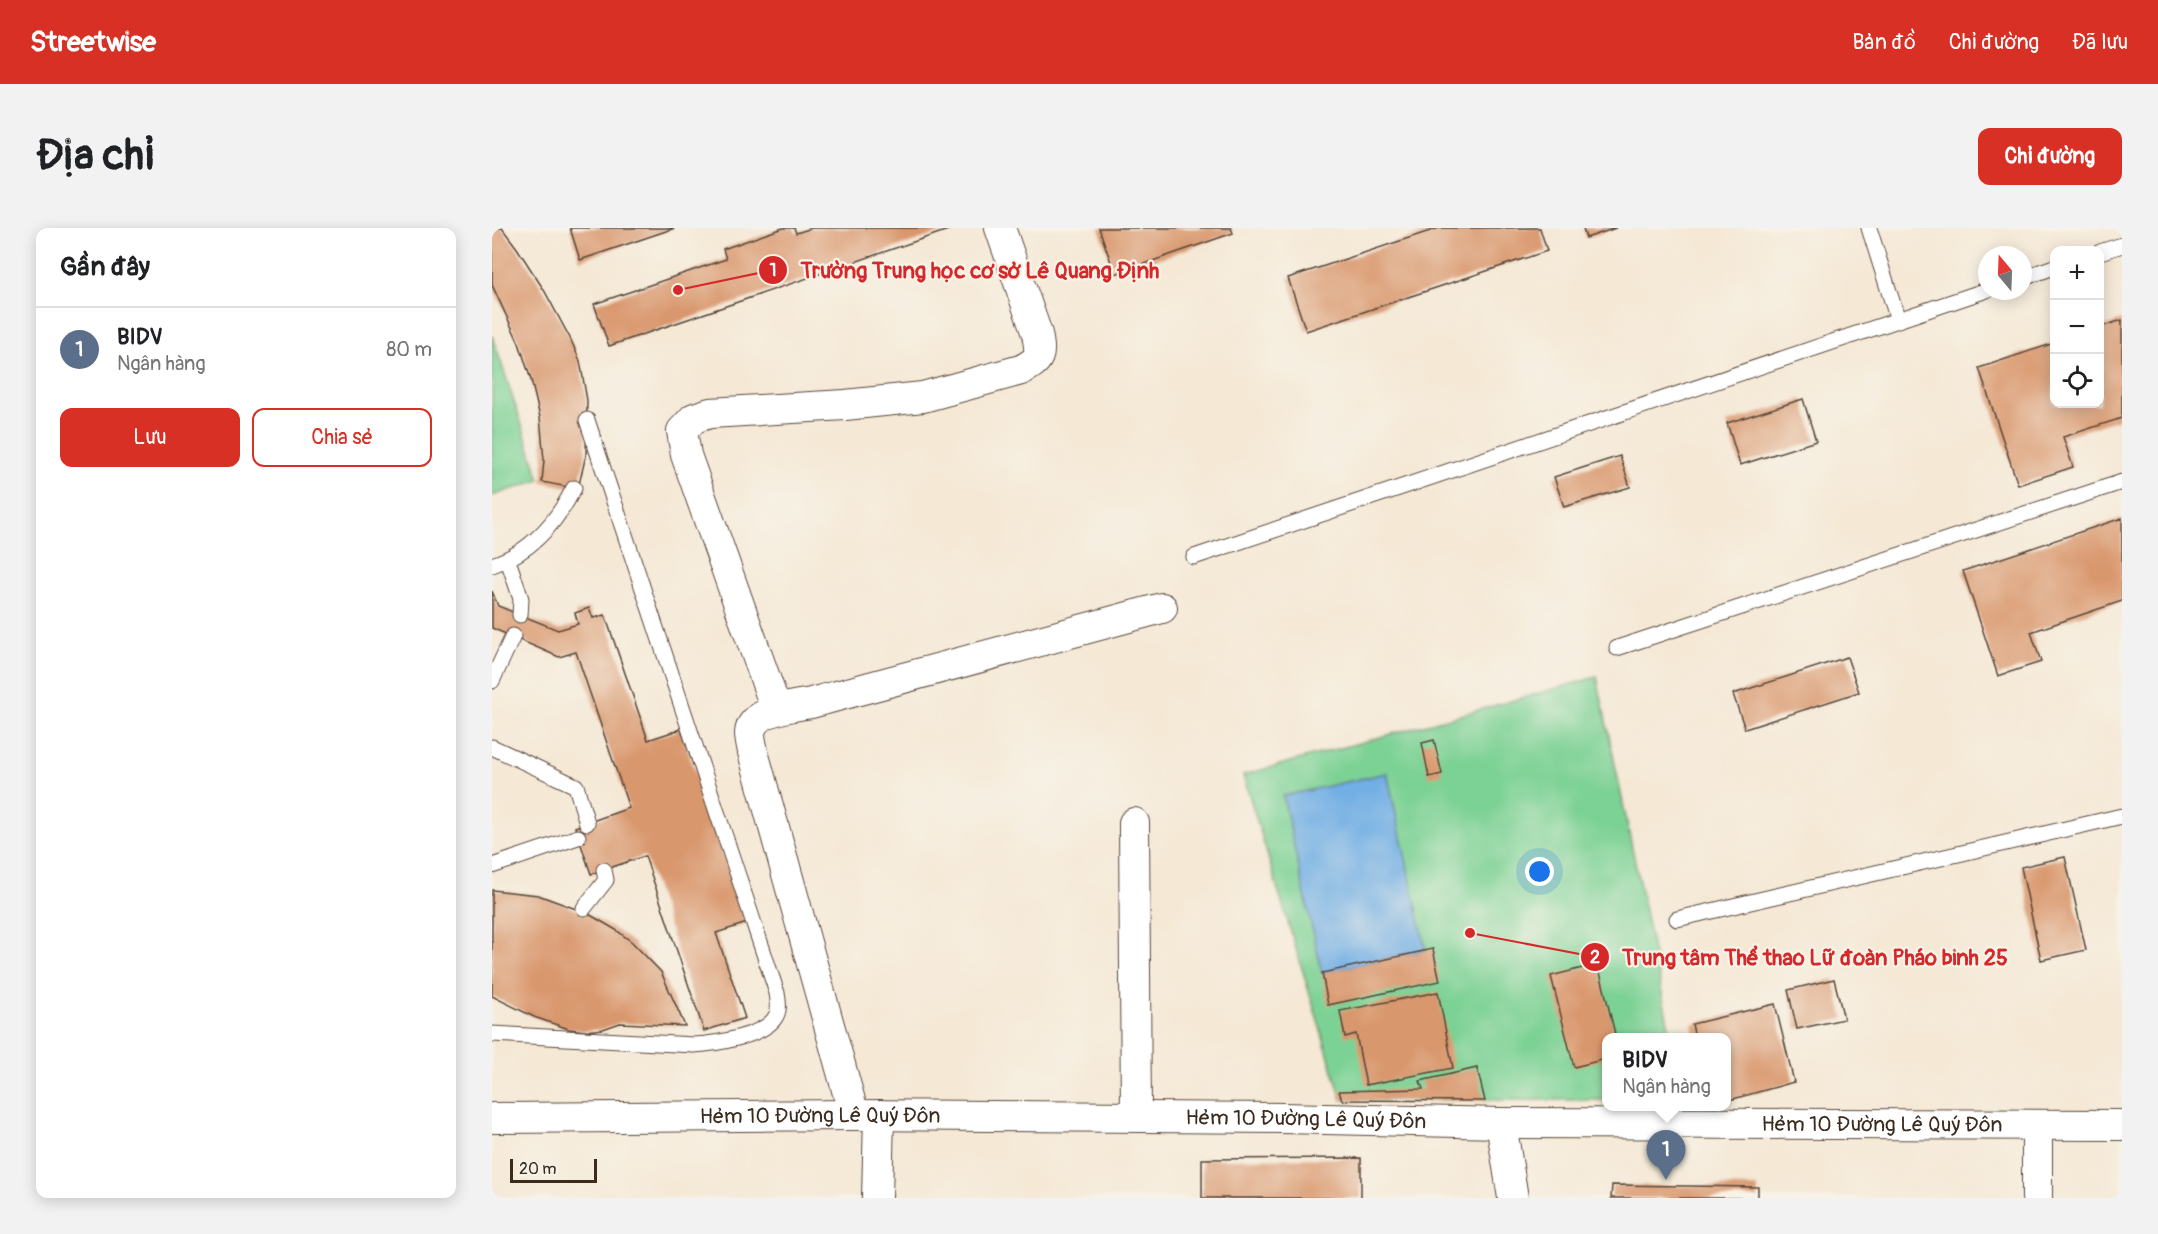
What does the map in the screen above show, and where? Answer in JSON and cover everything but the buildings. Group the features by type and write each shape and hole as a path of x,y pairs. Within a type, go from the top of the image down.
{"street":[{"path":"776,709 686,455 682,431 686,424 694,418 710,413 845,405 923,397 1021,370 1035,363 1040,350 1037,334 999,228"},
{"path":"877,1198 866,1115 753,752 750,732 754,722 776,709 811,703 1162,608"},
{"path":"1134,823 1136,1117"},
{"name":"Hẻm 10 Đường Lê Quý Đôn","path":"492,1118 866,1115 1501,1123 2122,1125"},
{"path":"1501,1123 1513,1198"},
{"path":"2037,1125 2037,1198"}],"lane":[{"path":"1869,228 1898,320"},
{"path":"2104,251 2122,245"},
{"path":"2032,275 2050,269"},
{"path":"1194,557 1978,293"},
{"path":"492,1034 694,1045 713,1044 728,1041 765,1026 776,1016 778,1009 777,993 587,420"},
{"path":"1617,648 2122,482"},
{"path":"492,565 508,560 540,536 556,520 574,488"},
{"path":"508,560 521,599 520,615"},
{"path":"492,681 513,636"},
{"path":"492,747 576,786 588,823"},
{"path":"1677,919 2122,816"},
{"path":"492,866 578,837"},
{"path":"584,908 606,880 604,870"}],"green space":[{"path":"492,335 540,480 492,496"},
{"path":"1597,677 1670,1033 1602,1033 1602,1100 1342,1100 1243,775"}],"water":[{"path":"1387,773 1426,950 1322,973 1283,796"}],"place":[{"name":"Trường Trung học cơ sở Lê Quang Định","path":"678,290"},
{"name":"Trung tâm Thể thao Lữ đoàn Pháo binh 25","path":"1470,933"},
{"name":"BIDV","path":"1666,1180"}]}
